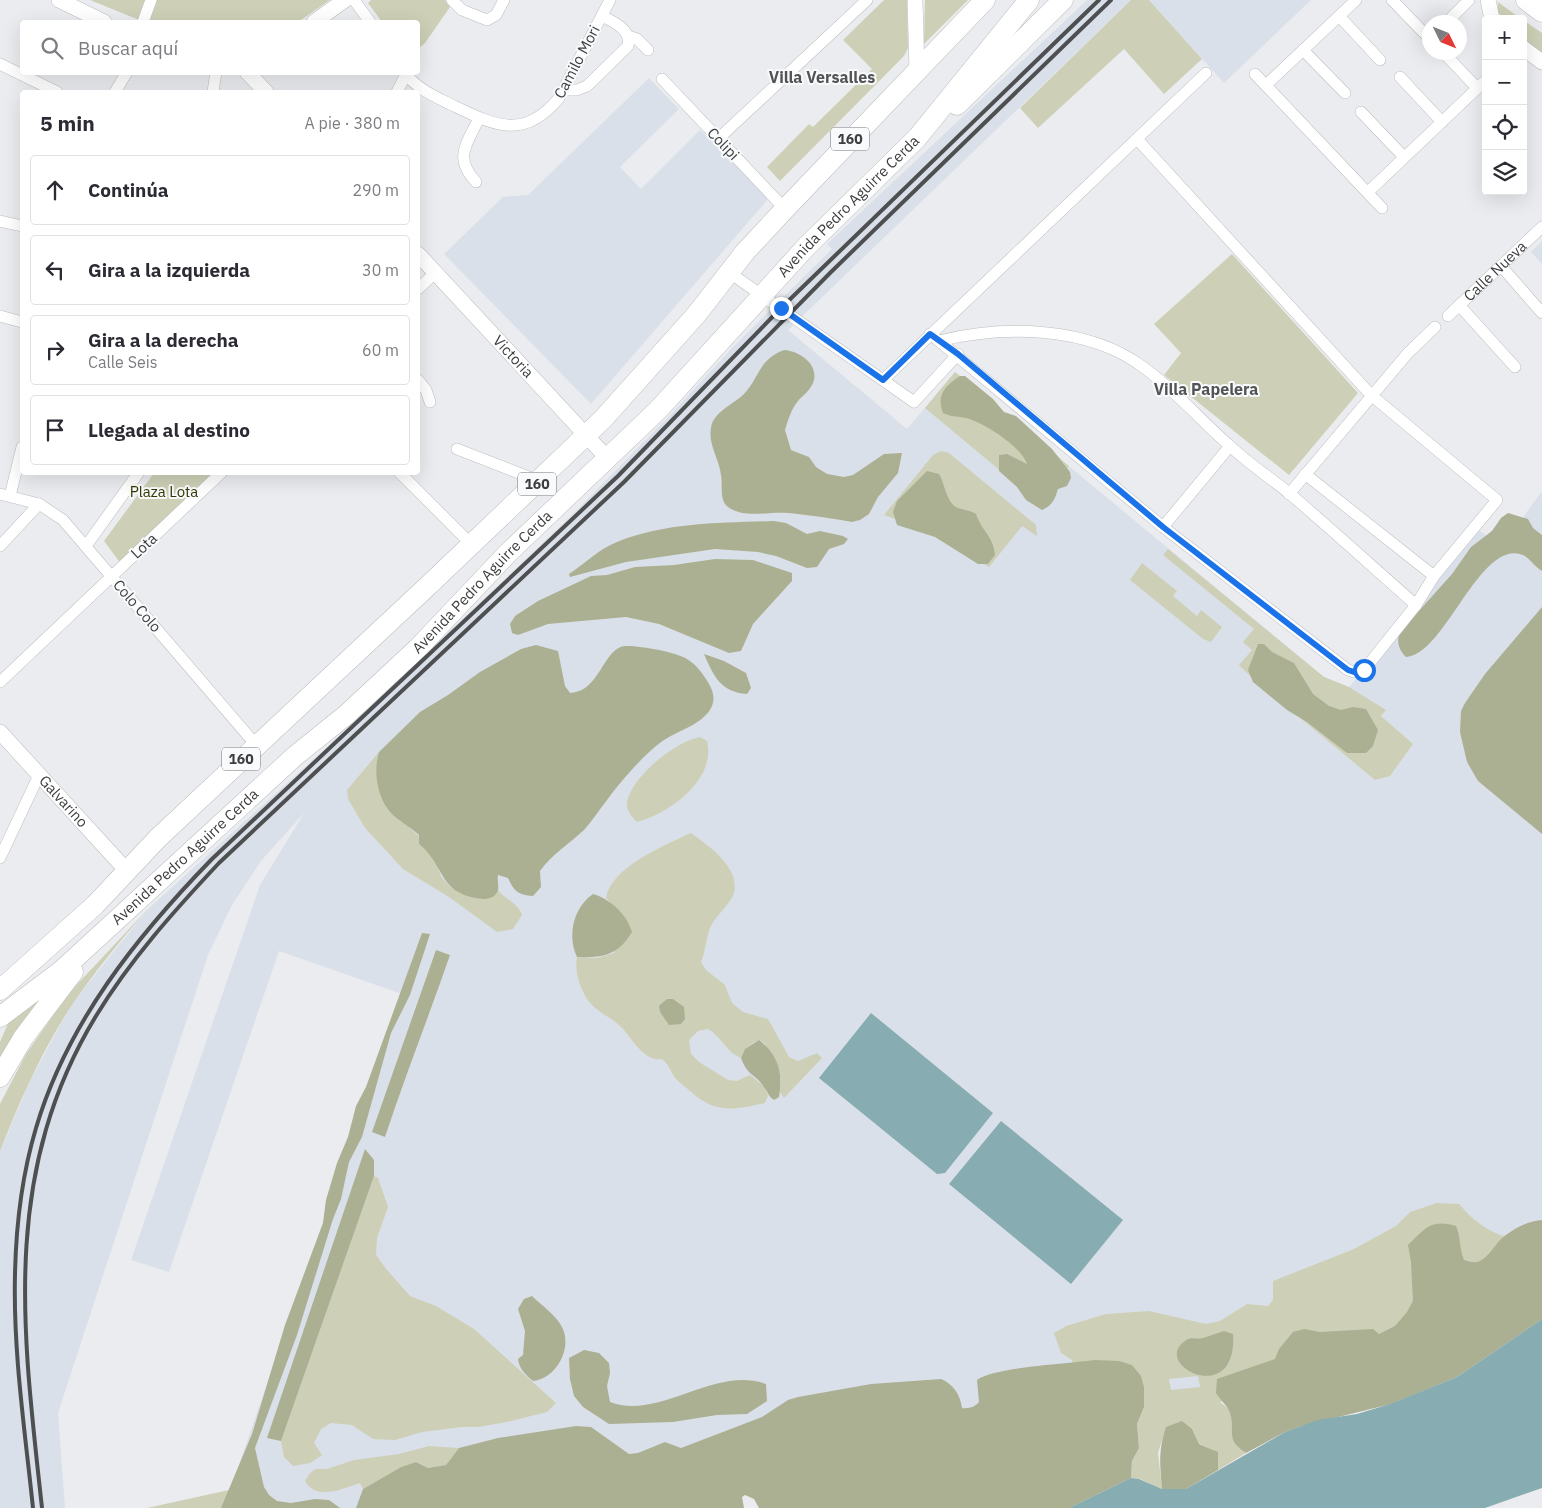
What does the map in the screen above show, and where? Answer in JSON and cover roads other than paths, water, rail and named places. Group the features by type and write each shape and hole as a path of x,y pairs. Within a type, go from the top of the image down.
{"highway":[{"name":"Avenida Pedro Aguirre Cerda","path":"0,990 95,905 158,838 586,436 660,357 730,273 745,252 784,209 985,0"},
{"name":"Avenida Pedro Aguirre Cerda","path":"0,1017 47,983 295,756 346,715 419,647 503,558 608,459 675,392 819,234 917,138 1029,0"},
{"path":"917,138 955,108 1063,0"},
{"path":"1526,0 1542,12"},
{"path":"0,1077 37,1018 118,919"}],"street":[{"path":"59,0 100,20"},
{"path":"144,20 151,0"},
{"path":"317,20 345,0"},
{"path":"354,0 369,20"},
{"path":"452,0 462,10 486,20 496,15 504,0"},
{"name":"Camilo Mori","path":"407,75 424,92 479,118 507,126 530,122 547,111 564,90 610,0"},
{"path":"718,139 867,0"},
{"path":"915,0 917,70"},
{"path":"1266,85 1356,0"},
{"path":"1392,0 1422,31"},
{"path":"1455,15 1471,0 1490,9"},
{"path":"602,16 620,27 628,36 637,39 648,50"},
{"path":"1339,16 1380,60"},
{"path":"564,90 581,88 592,82 625,50 629,41 628,36"},
{"path":"1303,50 1345,93"},
{"path":"1527,51 1542,62"},
{"path":"1368,192 1481,84 1452,60"},
{"path":"0,64 20,74"},
{"path":"883,380 935,338 1206,72"},
{"path":"1255,74 1382,208"},
{"path":"22,75 53,90"},
{"path":"116,90 125,75"},
{"path":"213,90 216,75"},
{"path":"250,75 264,90"},
{"path":"398,90 404,75"},
{"path":"1400,77 1442,122"},
{"name":"Colipi","path":"662,79 784,209"},
{"path":"1361,112 1404,157"},
{"path":"476,182 466,170 462,158 479,118"},
{"path":"935,338 958,354 1163,527 1354,672 1364,670 1416,605 1434,576 1497,500 1371,396 1138,139"},
{"path":"0,221 20,226"},
{"name":"Calle Nueva","path":"1448,316 1542,227"},
{"name":"Victoria","path":"420,256 608,459"},
{"path":"1501,266 1542,313"},
{"path":"420,287 435,273"},
{"path":"730,273 914,402 958,354"},
{"path":"1459,305 1515,368"},
{"path":"0,316 20,321"},
{"path":"1289,494 1420,339 1435,327"},
{"path":"935,338 1016,332 1064,336 1100,345 1134,361 1154,374 1230,446 1289,494 1416,605"},
{"path":"420,382 426,390 430,402"},
{"path":"1163,527 1230,446"},
{"path":"457,449 540,481"},
{"path":"5,495 20,453"},
{"path":"1305,474 1434,576"},
{"path":"86,546 137,475"},
{"name":"Lota","path":"0,682 219,475"},
{"path":"403,475 472,545"},
{"name":"Colo Colo","path":"5,495 40,504 57,514 256,745"},
{"path":"0,546 40,504"},
{"name":"Galvarino","path":"0,732 127,871"},
{"path":"0,858 39,775"}],"water":[{"path":"871,1013 993,1113 945,1173 937,1174 819,1078"},
{"path":"1001,1121 1123,1220 1071,1284 949,1184"},
{"path":"1542,1319 1542,1488 1485,1508 1069,1508 1131,1478 1139,1479 1162,1489 1186,1489 1285,1432 1318,1420 1357,1414 1390,1404 1457,1377"}],"railway":[{"path":"33,1508 20,1391 16,1333 15,1303 18,1219 31,1146 49,1089 66,1052 108,983 157,919 212,859 618,476 781,308 1099,0"},
{"path":"42,1508 29,1380 25,1318 26,1256 32,1195 44,1135 65,1075 96,1016 123,975 169,918 219,863 624,482 830,273 1111,0"}],"district":[{"name":"Villa Versalles","path":"822,77"},
{"name":"Villa Papelera","path":"1206,389"}],"park label":[{"name":"Plaza Lota","path":"164,492"}]}
